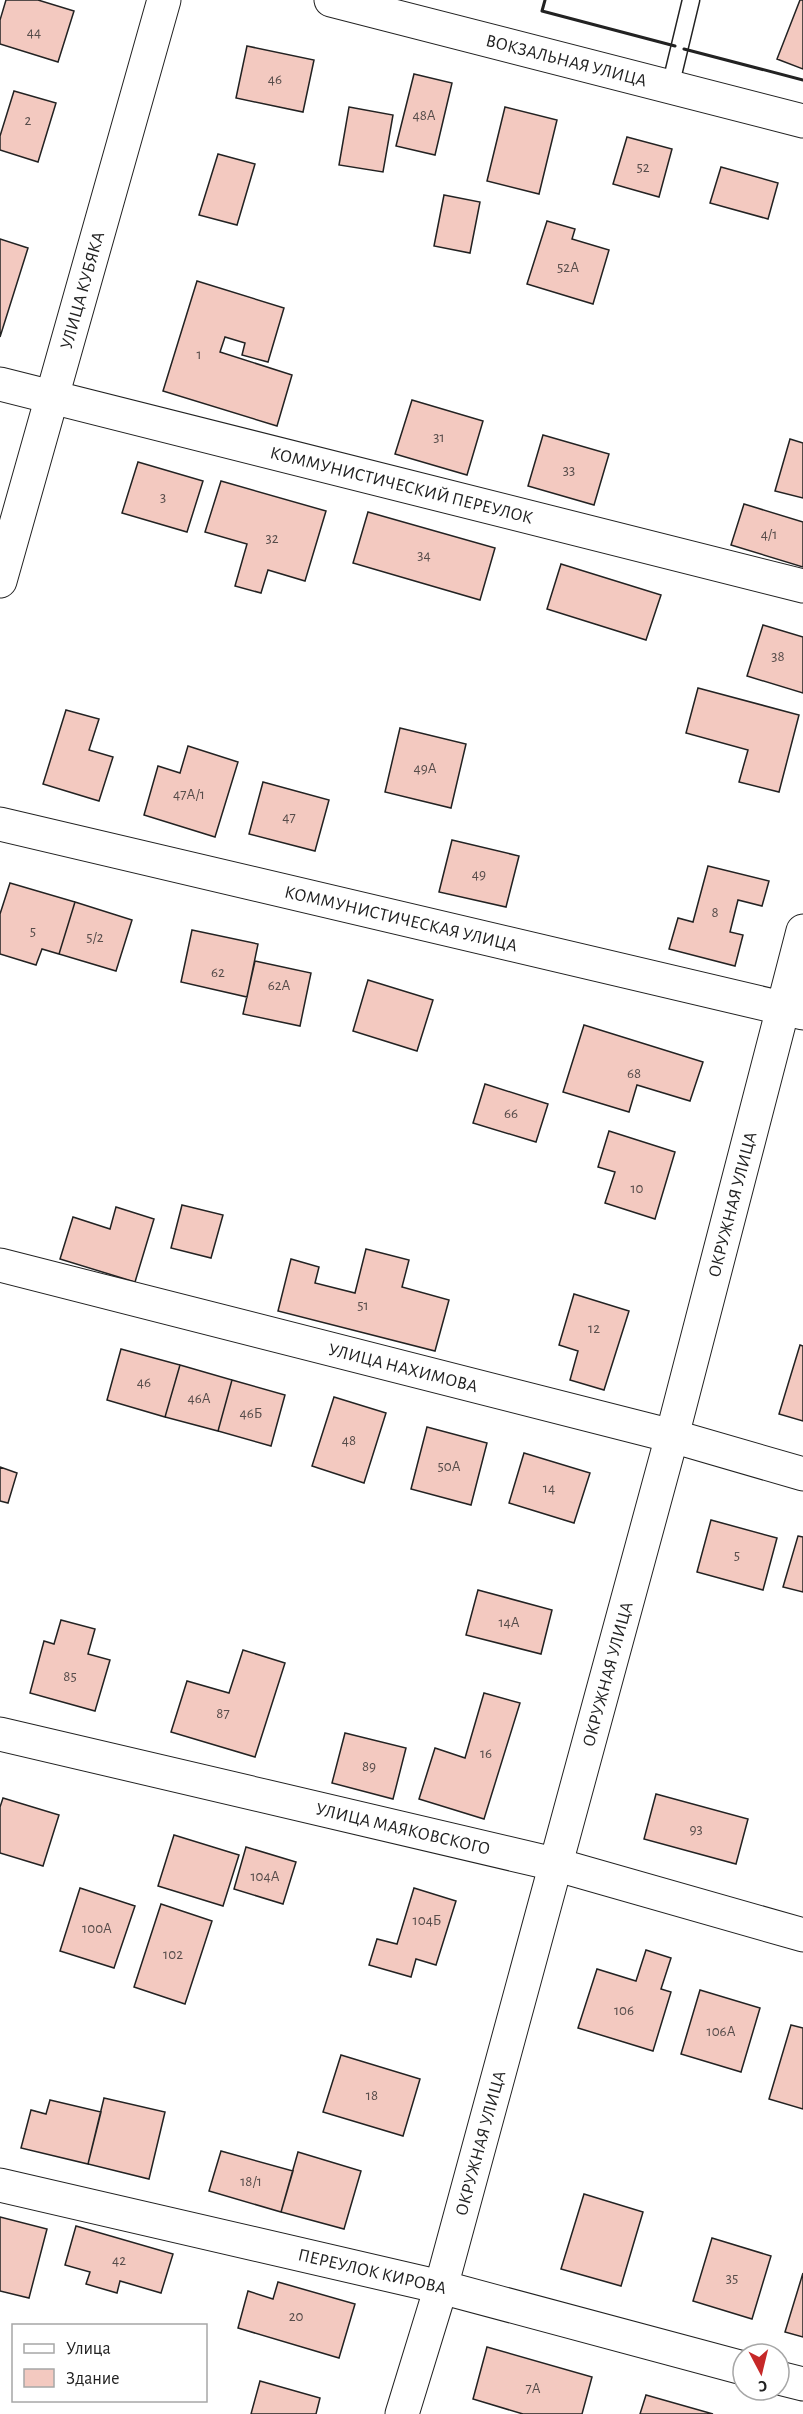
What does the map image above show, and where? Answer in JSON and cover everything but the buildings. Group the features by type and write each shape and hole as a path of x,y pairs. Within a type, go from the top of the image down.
{"street":[{"name":"УЛИЦА КУБЯКА","path":"0,581 164,0"},
{"name":"ВОКЗАЛЬНАЯ УЛИЦА","path":"331,0 803,121"},
{"name":"КОММУНИСТИЧЕСКИЙ ПЕРЕУЛОК","path":"0,384 803,586"},
{"name":"КОММУНИСТИЧЕСКАЯ УЛИЦА","path":"0,825 793,1010"},
{"name":"ОКРУЖНАЯ УЛИЦА","path":"402,2414 441,2287 554,1864 793,1010 803,931"},
{"name":"УЛИЦА НАХИМОВА","path":"0,1265 672,1436 803,1474"},
{"name":"УЛИЦА МАЯКОВСКОГО","path":"0,1734 554,1864 803,1935"},
{"name":"ПЕРЕУЛОК КИРОВА","path":"0,2185 441,2287 731,2365"}],"lane":[{"path":"670,87 692,0"}],"wall":[{"path":"545,0 542,11 675,46"},
{"path":"684,49 803,80"}]}
